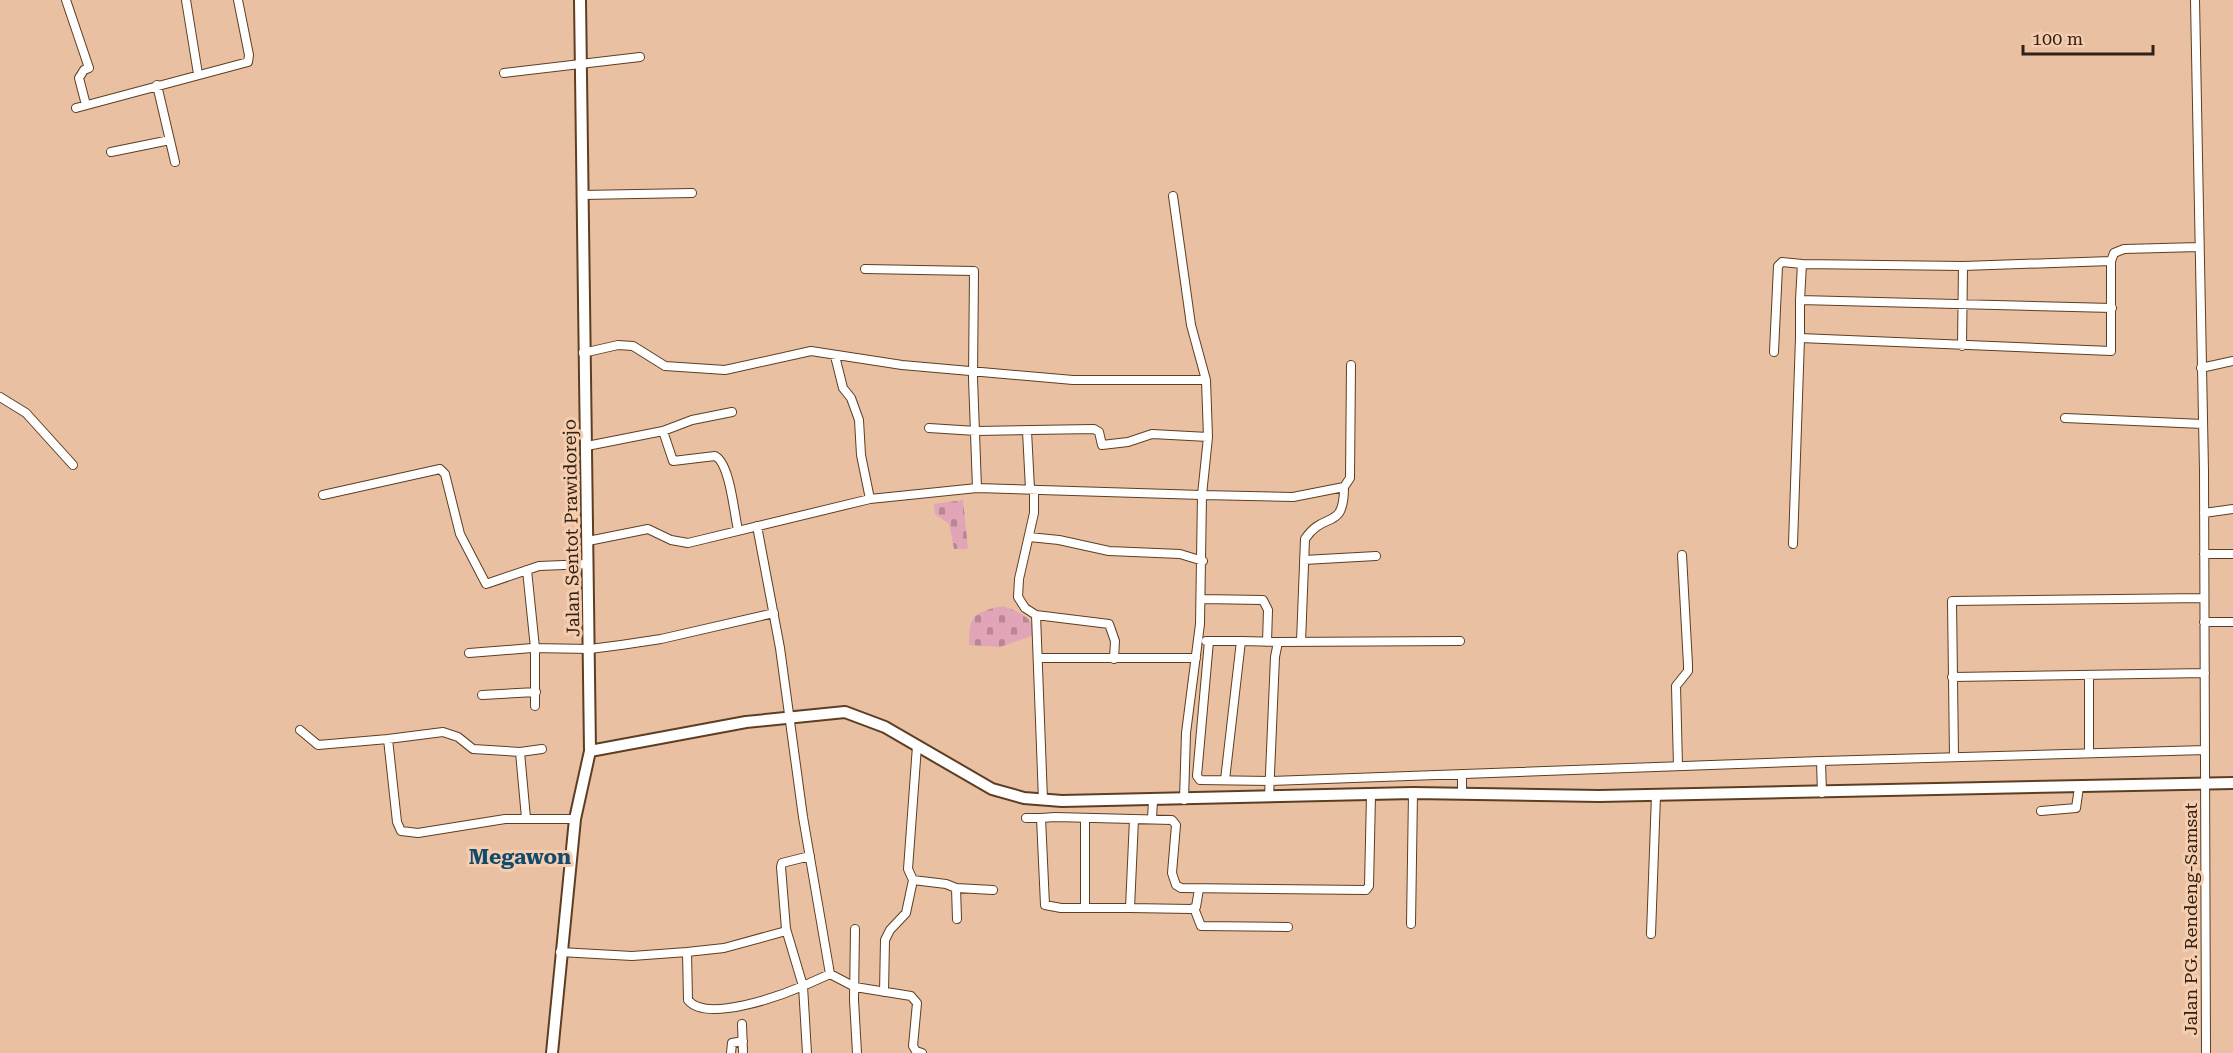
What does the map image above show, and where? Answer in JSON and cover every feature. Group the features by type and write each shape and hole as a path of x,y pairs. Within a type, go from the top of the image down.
{"street":[{"path":"66,0 89,68 84,70 79,78 86,105"},
{"path":"186,0 198,74"},
{"path":"76,108 248,62 249,56 238,0"},
{"name":"Jalan Sentot Prawidorejo","path":"552,1053 560,952 575,819 590,751 580,0"},
{"name":"Jalan PG. Rendeng-Samsat","path":"2195,0 2204,513 2206,1053"},
{"path":"504,73 640,57"},
{"path":"157,85 175,162"},
{"path":"111,152 170,140"},
{"path":"582,195 692,192"},
{"path":"1173,196 1191,325 1206,380 1208,437 1202,495 1203,561 1199,642 1186,733 1184,800"},
{"path":"1800,338 2111,351 2110,261 2118,250 2199,247"},
{"path":"1774,352 1778,266 1782,262 1963,266 2110,261"},
{"path":"1793,544 1802,264"},
{"path":"1962,346 1963,266"},
{"path":"865,268 974,271 974,372 978,488"},
{"path":"1800,300 1962,306 2112,308"},
{"path":"583,353 618,345 633,346 665,366 725,370 811,351 835,356 974,372 1073,380 1206,380"},
{"path":"835,356 843,388 851,398 859,420 861,455 870,499"},
{"path":"2201,368 2233,361"},
{"path":"1301,642 1305,539 1311,529 1341,513 1344,506 1344,487 1350,478 1351,365"},
{"path":"0,397 26,413 73,465"},
{"path":"587,446 732,412"},
{"path":"2065,418 2203,424"},
{"path":"929,428 976,431 1094,429 1099,432 1102,445 1128,442 1152,434 1208,437"},
{"path":"663,430 673,461 715,456 720,458 726,468 738,530"},
{"path":"1027,430 1034,513 1019,579 1018,597 1025,608 1036,615 1109,624 1115,641 1114,659"},
{"path":"323,495 432,470 443,470 460,534 486,584 539,566 588,564"},
{"path":"588,541 648,529 688,543 870,499 978,488 1293,497 1344,487"},
{"path":"2204,513 2233,509"},
{"path":"757,526 774,613 830,974"},
{"path":"1029,537 1059,540 1109,551 1180,554 1203,561"},
{"path":"2204,554 2233,555"},
{"path":"1678,766 1676,686 1688,671 1682,555"},
{"path":"1304,560 1376,556"},
{"path":"527,570 536,648 535,706"},
{"path":"1954,756 1952,601 2204,598"},
{"path":"1201,599 1263,600 1268,610 1267,642"},
{"path":"469,653 536,648 590,649 661,639 774,613"},
{"path":"1036,615 1043,800"},
{"path":"2204,622 2233,622"},
{"path":"1209,641 1197,776 1200,780 1271,781 2089,752 2205,753"},
{"path":"1225,780 1229,729 1241,641"},
{"path":"1199,642 1460,642"},
{"path":"1269,797 1275,657 1278,642"},
{"path":"1039,658 1196,658"},
{"path":"1952,677 2205,673"},
{"path":"2089,675 2089,752"},
{"path":"482,695 536,692"},
{"path":"590,751 678,734 790,717 834,712 854,713 992,789 1043,800 1110,809 1134,819 1152,816 1172,820 1176,825 1172,873 1176,885 1199,889 1366,890 1369,886 1371,799"},
{"path":"300,730 311,742 318,745 443,732 458,737 473,749 520,752 542,749"},
{"path":"388,739 400,831 418,832 505,819 575,819"},
{"path":"884,992 885,940 890,930 906,914 913,880 908,869 917,746"},
{"path":"520,752 526,818"},
{"path":"1821,761 1821,793"},
{"path":"1462,774 1462,794"},
{"path":"1351,777 1351,796"},
{"path":"1026,818 1084,818 1110,809 1153,802 1269,797 1351,796 1371,799 1462,794 2079,792 2233,783"},
{"path":"2041,811 2074,809 2079,792"},
{"path":"1411,924 1413,795"},
{"path":"1652,934 1656,795"},
{"path":"1152,816 1153,802"},
{"path":"1041,818 1044,903 1047,906 1194,908"},
{"path":"1084,818 1085,908"},
{"path":"1130,908 1134,819"},
{"path":"807,1053 803,986 786,931 781,867 782,863 789,860 810,856"},
{"path":"913,880 946,884 956,888 993,890"},
{"path":"956,888 957,919"},
{"path":"1199,889 1194,908 1201,926 1288,927"},
{"path":"855,929 858,1053"},
{"path":"560,952 632,956 687,952 724,948 786,931"},
{"path":"687,952 688,1000 693,1005 705,1009 762,1001 830,974"},
{"path":"830,974 855,987 911,996 916,1000 913,1046 916,1051 922,1053"},
{"path":"742,1024 743,1053"},
{"path":"731,1053 732,1043 743,1041"}],"green space":[{"path":"963,500 968,549 954,549 949,524 935,514 934,504"},
{"path":"1003,606 1028,619 1037,634 1000,647 969,645 970,627 975,616 985,610"}],"district":[{"name":"Megawon","path":"520,857"}]}
